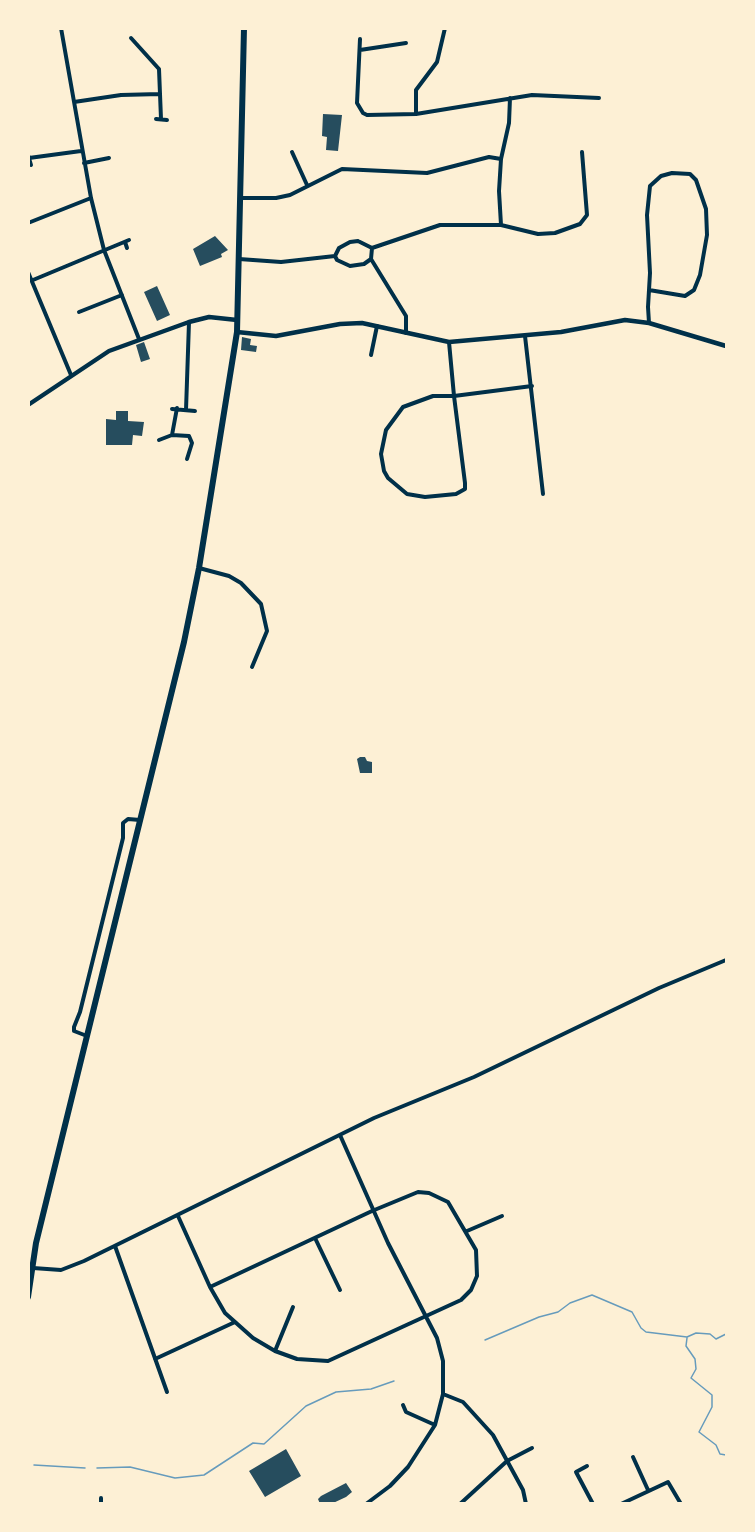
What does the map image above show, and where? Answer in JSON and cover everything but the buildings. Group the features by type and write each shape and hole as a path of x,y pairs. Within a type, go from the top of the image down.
{"main road":[{"path":"28,1298 32,1268 199,568 237,332 244,28"}],"street":[{"path":"61,28 81,151 104,250 139,339"},
{"path":"416,114 416,90 436,62 445,28"},
{"path":"131,38 159,69 159,119 167,120"},
{"path":"360,39 357,103 363,113 371,116 416,114 532,95 599,98"},
{"path":"360,50 406,43"},
{"path":"74,102 122,95 160,94"},
{"path":"501,225 498,191 501,159 509,123 510,98"},
{"path":"31,165 29,157 81,151"},
{"path":"292,152 307,185"},
{"path":"372,248 440,225 501,225 538,234 555,233 580,224 587,215 582,152"},
{"path":"241,198 276,198 290,195 342,169 426,172 489,157 501,159"},
{"path":"84,163 110,158"},
{"path":"649,290 685,297 694,290 700,275 708,235 706,209 696,180 690,174 672,173 661,176 650,186 647,215 649,323"},
{"path":"28,223 91,198"},
{"path":"33,280 127,241 127,248"},
{"path":"335,256 339,248 350,242 363,242 372,248"},
{"path":"372,248 371,259 406,316 406,333"},
{"path":"239,259 281,262 335,256"},
{"path":"335,256 342,263 350,266 364,264 371,259"},
{"path":"28,272 71,375"},
{"path":"79,312 122,295"},
{"path":"28,405 109,351 189,322 209,318 237,320"},
{"path":"237,332 276,336 347,323 377,326 449,342 525,336 625,320 649,323 726,346"},
{"path":"186,410 189,322"},
{"path":"370,355 377,326"},
{"path":"525,336 543,494"},
{"path":"449,342 454,396 465,483 462,493 425,497 407,494 388,478 384,471 381,454 386,430 403,407 434,396 454,396 532,386"},
{"path":"172,435 177,408"},
{"path":"172,409 195,411"},
{"path":"159,440 172,435 189,436 192,443 188,459"},
{"path":"199,568 229,576 242,583 261,604 267,632 252,667"},
{"path":"87,1036 74,1031 74,1027 80,1012 120,849 123,823 128,819 140,820"},
{"path":"32,1268 61,1270 340,1136 474,1077 659,988 726,960"},
{"path":"340,1136 372,1211 437,1338 440,1349 443,1394 435,1425 408,1467 390,1486 366,1503"},
{"path":"177,1216 210,1287 225,1313 253,1338 275,1351 297,1359 328,1361 461,1300 471,1290 477,1276 476,1250 448,1202 429,1193 418,1192 372,1211 210,1287"},
{"path":"467,1231 502,1216"},
{"path":"315,1238 340,1290"},
{"path":"115,1246 167,1392"},
{"path":"275,1351 293,1307"},
{"path":"155,1359 235,1322"},
{"path":"443,1394 463,1402 493,1435 523,1490 526,1503"},
{"path":"403,1405 406,1412 435,1425"},
{"path":"460,1503 507,1461 532,1448"},
{"path":"633,1458 648,1490"},
{"path":"587,1466 576,1472 593,1503"},
{"path":"621,1503 668,1482 681,1503"}],"waterway":[{"path":"485,1340 539,1317 558,1312 570,1303 592,1295 632,1312 641,1328 646,1332 687,1337 696,1333 710,1334 716,1339 726,1334"},
{"path":"687,1338 686,1346 695,1359 696,1369 691,1378 712,1395 712,1407 699,1432 716,1445 720,1454 726,1455"},
{"path":"97,1468 130,1467 175,1478 204,1475 253,1443 264,1444 306,1406 336,1392 371,1389 394,1381"},
{"path":"34,1465 85,1468"},
{"path":"726,1470 726,1476"}]}
